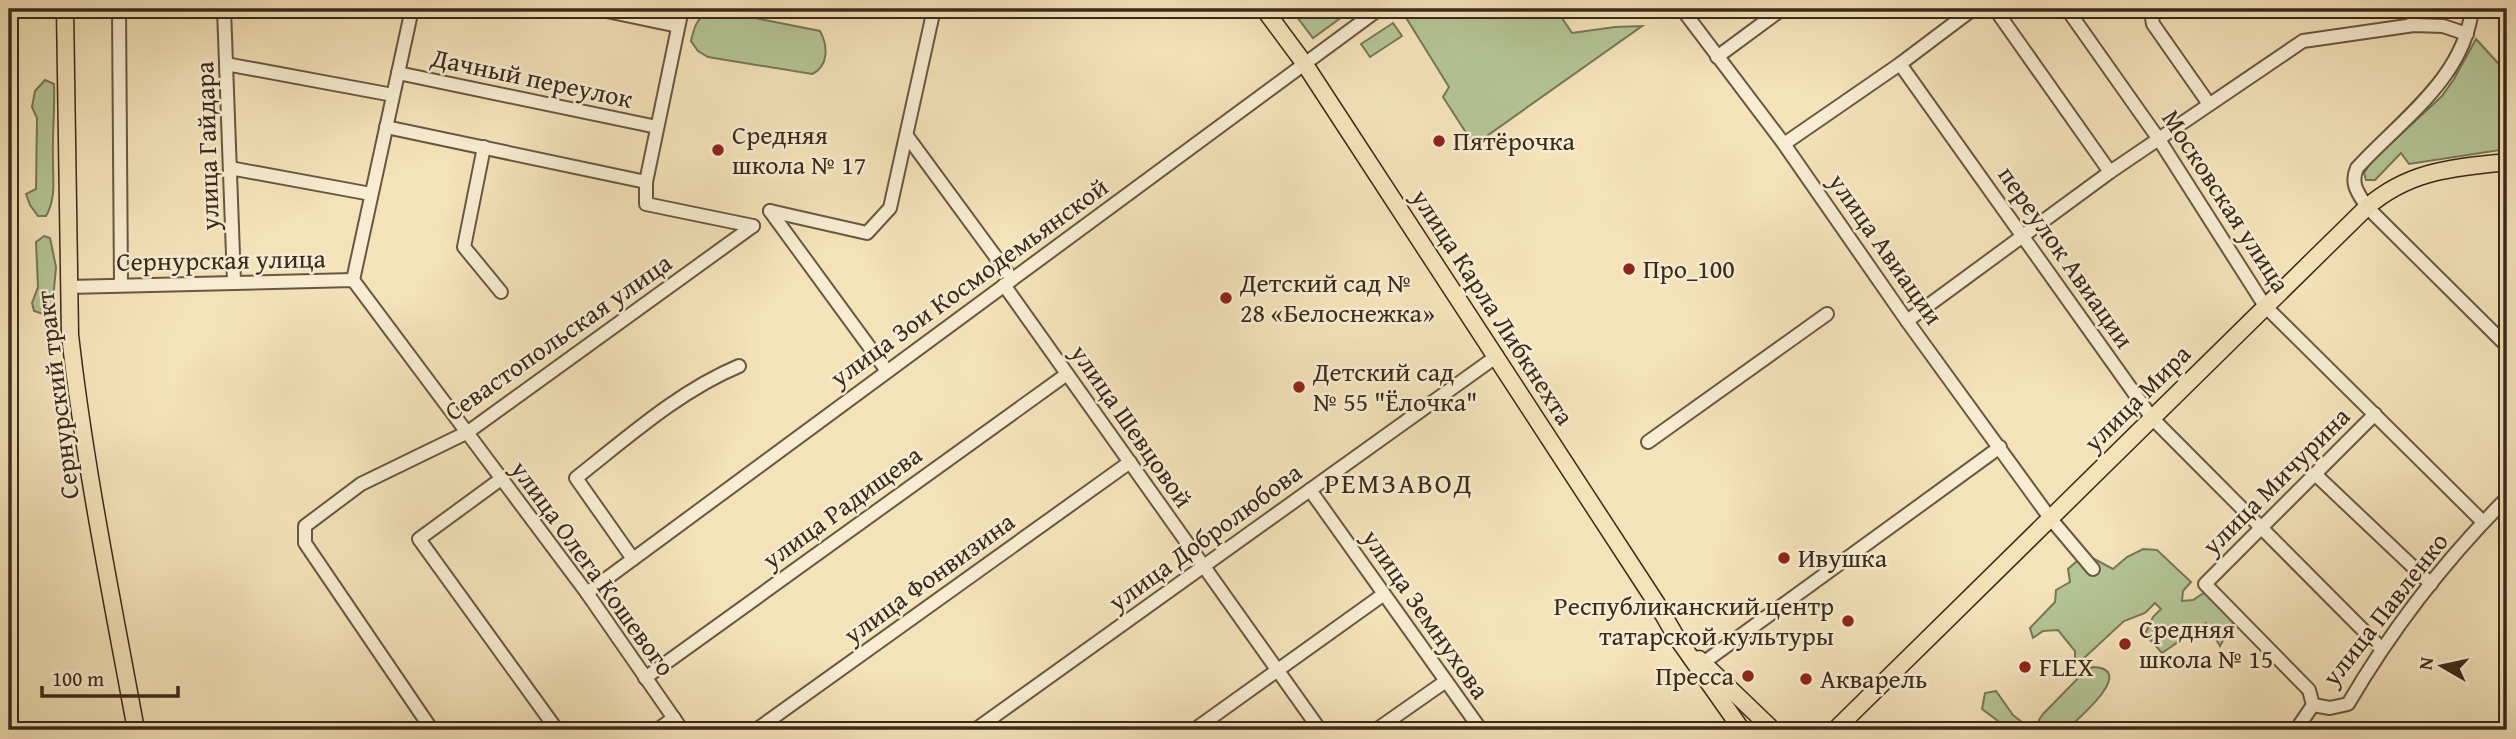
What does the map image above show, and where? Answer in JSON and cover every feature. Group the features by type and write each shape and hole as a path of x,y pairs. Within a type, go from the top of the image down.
{"main road":[{"name":"Сернурский тракт","path":"65,9 68,287 75,385 136,730"},
{"name":"улица Карла Либкнехта","path":"1264,9 1304,63 1497,356 1675,635 1742,730"},
{"name":"улица Мира","path":"1835,730 2367,207 2406,180 2449,169 2507,162"},
{"name":"улица Карла Либкнехта","path":"1675,635 1773,730"}],"street":[{"path":"119,9 121,285"},
{"name":"улица Гайдара","path":"224,9 234,282"},
{"path":"353,280 412,9"},
{"path":"597,9 678,26"},
{"path":"386,127 646,182 682,9"},
{"path":"887,371 770,211 867,233 890,208 934,9"},
{"name":"улица Зои Космодемьянской","path":"587,593 1379,9"},
{"name":"улица Авиации","path":"1682,9 1784,144 1907,321 2050,518 2094,569"},
{"path":"1717,57 1782,9"},
{"path":"1784,144 1900,64 1973,9"},
{"path":"1995,9 2110,172"},
{"name":"Московская улица","path":"2067,9 2158,138 2265,306 2483,522"},
{"path":"2158,9 2152,18 2153,24 2209,104"},
{"path":"2412,9 2414,25"},
{"path":"2472,9 2467,34 2456,61 2445,77 2357,168 2353,182 2355,190 2367,207 2507,346"},
{"path":"1907,321 2158,138 2303,41 2414,25 2443,26 2467,34"},
{"path":"226,64 393,95"},
{"name":"переулок Авиации","path":"1900,64 2152,418 2381,648"},
{"name":"Дачный переулок","path":"398,73 657,127"},
{"name":"улица Шевцовой","path":"906,136 1008,282 1067,374 1320,730"},
{"path":"484,147 464,247 501,292"},
{"path":"230,168 371,194"},
{"name":"Севастопольская улица","path":"432,730 305,543 305,526 361,484 468,432 753,226 646,204 646,182"},
{"name":"Сернурская улица","path":"68,287 353,280 468,432"},
{"path":"1648,442 1827,314"},
{"name":"улица Добролюбова","path":"975,730 1497,356"},
{"path":"633,559 576,478 656,416 715,376 739,366"},
{"name":"улица Радищева","path":"645,678 1067,374"},
{"name":"улица Мичурина","path":"2312,705 2309,690 2205,584 2375,414"},
{"name":"улица Олега Кошевого","path":"468,432 587,593 682,730"},
{"path":"1703,663 2000,447"},
{"name":"улица Фонвизина","path":"756,730 1130,462"},
{"path":"2315,474 2431,584"},
{"path":"501,479 419,539 557,730"},
{"name":"улица Земнухова","path":"1310,490 1481,730"},
{"name":"улица Павленко","path":"2295,730 2312,705 2330,708 2348,704 2381,648 2483,522 2507,498"},
{"path":"1194,730 1384,594"},
{"path":"1376,730 1446,681"},
{"path":"657,730 674,719"}],"green space":[{"path":"1291,9 1353,9 1313,38"},
{"path":"1415,9 1556,9 1572,33 1642,26 1474,145 1443,97 1449,87 1405,16"},
{"path":"715,10 820,31 825,43 822,66 812,74 708,57 698,51 691,41 698,21"},
{"path":"1393,23 1402,36 1370,57 1361,44"},
{"path":"2476,39 2507,73 2507,149 2409,164 2401,153 2375,180 2366,180 2364,173 2372,161 2442,96"},
{"path":"45,80 54,84 53,190 46,216 38,216 26,194 36,189 37,118 32,107 35,91"},
{"path":"44,236 50,238 56,267 52,312 43,314 34,311 32,303 38,287 36,242"},
{"path":"2143,549 2157,550 2191,582 2183,591 2182,601 2193,600 2208,590 2235,619 2220,646 2206,623 2162,653 2145,634 2153,617 2161,609 2155,603 2145,613 2124,621 2082,660 2075,658 2075,651 2058,630 2043,631 2033,638 2030,628 2055,602 2056,590 2070,582 2068,569 2085,554 2113,569 2127,557"},
{"path":"2093,667 2105,670 2109,676 2101,696 2066,730 2040,730 2039,720 2043,714 2085,671"},
{"path":"1996,691 2013,715 2032,730 2010,730 1982,709 1985,693"}],"place":[{"name":"Пятёрочка","path":"1439,141"},
{"name":"Средняя школа № 17","path":"718,150"},
{"name":"Про_100","path":"1629,269"},
{"name":"Детский сад № 28 «Белоснежка»","path":"1226,298"},
{"name":"Детский сад № 55 \"Ёлочка\"","path":"1299,387"},
{"name":"Ивушка","path":"1784,558"},
{"name":"Республиканский центр татарской культуры","path":"1848,621"},
{"name":"Средняя школа № 15","path":"2125,644"},
{"name":"FLEX","path":"2025,667"},
{"name":"Пресса","path":"1748,676"},
{"name":"Акварель","path":"1806,679"}],"district":[{"name":"РЕМЗАВОД","path":"1399,483"}]}
